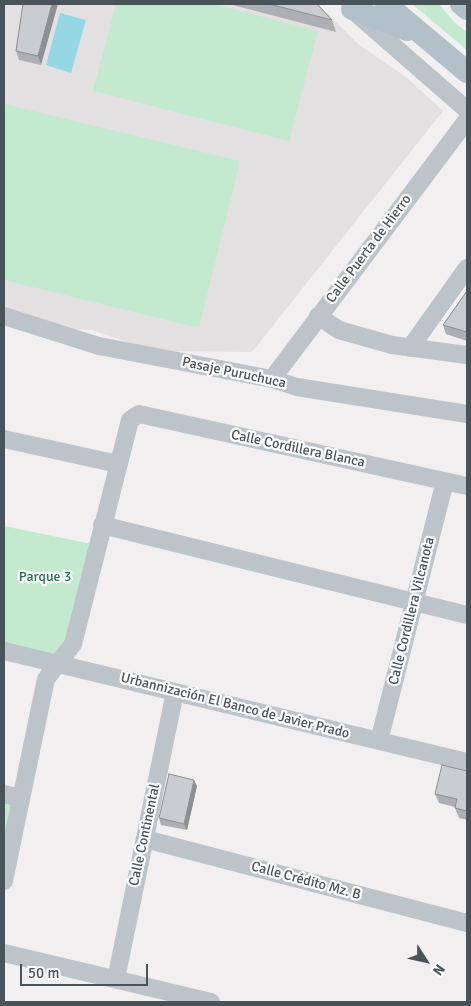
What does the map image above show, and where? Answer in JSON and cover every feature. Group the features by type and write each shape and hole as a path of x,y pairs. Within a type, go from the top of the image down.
{"main road":[{"path":"386,4 420,35 467,72"},
{"path":"460,4 467,9"},
{"path":"350,6 420,35"}],"street":[{"path":"350,6 467,110"},
{"name":"Calle Puerta de Hierro","path":"272,379 467,120"},
{"path":"410,348 467,268"},
{"name":"Pasaje Puruchuca","path":"4,316 99,346 272,379 297,387 467,414"},
{"path":"318,316 339,330 392,345 467,355"},
{"name":"Calle Cordillera Blanca","path":"118,464 130,420 139,414 467,486"},
{"path":"4,439 118,464 73,644 46,679 4,880"},
{"name":"Calle Cordillera Vilcanota","path":"379,741 445,481"},
{"path":"102,525 467,615"},
{"name":"Urbannización El Banco de Javier Prado","path":"4,651 467,762"},
{"name":"Calle Continental","path":"116,979 175,692"},
{"path":"4,794 21,798"},
{"name":"Calle Crédito Mz. B","path":"145,839 467,924"},
{"path":"4,953 211,1002"}],"shaded area":[{"path":"4,4 318,4 358,44 406,77 443,111 252,352 154,351 92,330 21,326 4,317"}],"green space":[{"path":"116,4 213,4 318,31 289,141 93,91"},
{"path":"412,4 439,4 455,23 467,32 467,50"},
{"path":"4,104 240,161 199,328 4,280"},
{"name":"Parque 3","path":"4,526 97,545 73,644 57,663 4,651"},
{"path":"4,795 19,799 4,879"}],"water":[{"path":"60,13 86,20 71,73 46,65"}],"building":[{"path":"23,4 52,4 38,56 16,51"},
{"path":"269,4 317,4 332,20"},
{"path":"467,291 467,332 443,325"},
{"path":"442,765 467,771 467,811 455,808 457,799 435,794"},
{"path":"169,774 194,780 184,824 159,818"}]}
